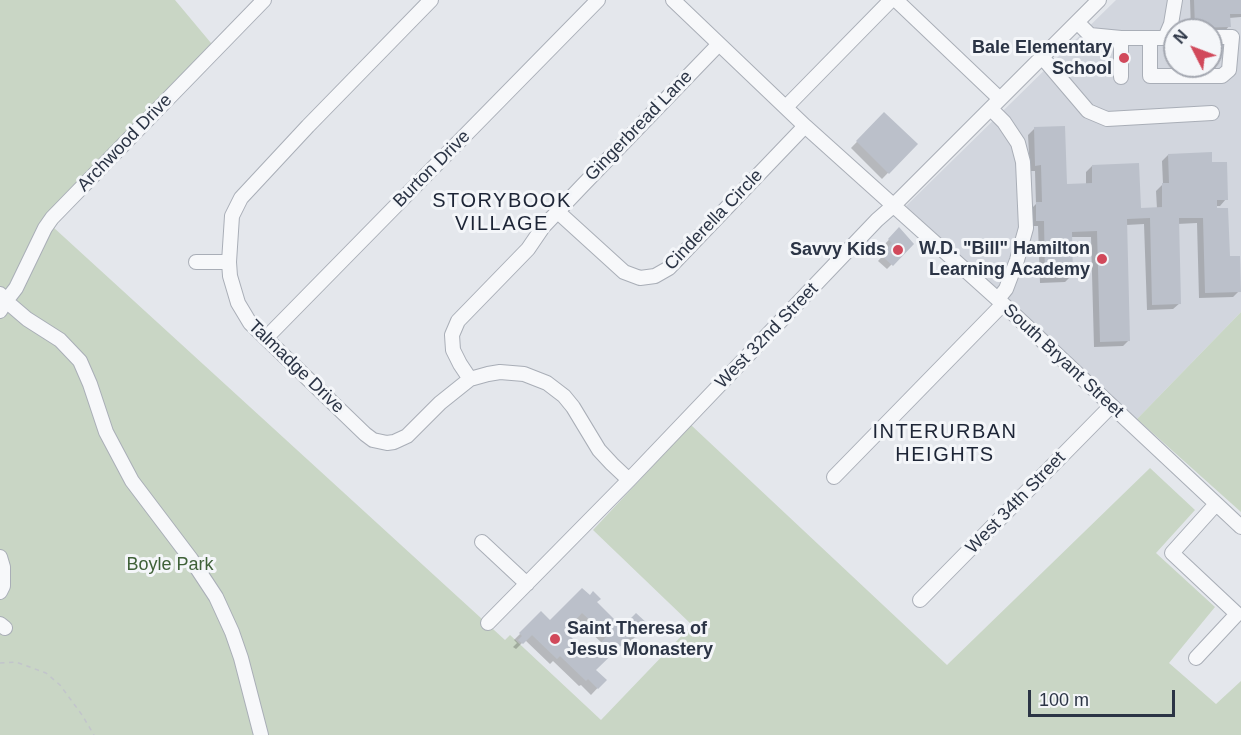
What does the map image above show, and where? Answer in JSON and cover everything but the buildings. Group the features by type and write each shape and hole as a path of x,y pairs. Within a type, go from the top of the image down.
{"street":[{"name":"Archwood Drive","path":"2,302 16,288 52,218 264,0"},
{"name":"Talmadge Drive","path":"431,0 241,198 232,216 229,262 230,276 238,303 250,323 373,440 394,442 407,436 440,403 470,380 488,374 512,372 547,383 564,396 599,450 629,480"},
{"name":"Burton Drive","path":"266,338 598,0"},
{"path":"786,106 891,0"},
{"path":"834,477 1000,302 1017,260 1026,228 1023,162 1018,143 1004,122 996,104 896,0"},
{"name":"West 32nd Street","path":"488,623 629,480 877,220 1099,0"},
{"path":"1172,18 1175,0"},
{"name":"South Bryant Street","path":"680,2 719,44 805,126 1000,302 1241,527"},
{"path":"1077,22 1090,35 1163,38"},
{"path":"1223,37 1232,37 1229,70 1223,75"},
{"path":"1121,76 1122,38"},
{"path":"1150,38 1150,76 1163,76"},
{"name":"Gingerbread Lane","path":"470,380 453,350 454,328 458,321 528,249 543,227 719,44"},
{"path":"1042,57 1088,111 1107,120 1212,113"},
{"name":"Cinderella Circle","path":"558,212 624,272 640,278 656,276 669,268 805,126"},
{"path":"196,262 229,262"},
{"path":"2,302 60,340 80,361 106,432 122,464 132,481 191,558 216,597 241,658 261,735"},
{"name":"West 34th Street","path":"921,600 1111,406"},
{"path":"1196,658 1237,614 1172,553 1216,504"},
{"path":"482,542 527,584"},
{"path":"0,557 3,567 3,586 0,592"}],"path":[{"path":"0,663 16,662 46,673 60,685 94,735"}],"shaded area":[{"name":"W.D. \"Bill\" Hamilton Learning Academy","path":"1116,0 1241,0 1241,312 1137,419 906,206"}],"green space":[{"name":"Boyle Park","path":"0,0 175,0 216,49 53,227 505,640 510,635 601,720 692,625 593,530 691,425 947,665 1150,468 1195,510 1156,553 1215,607 1169,663 1216,704 1241,681 1241,735 0,735"},
{"path":"1241,312 1241,512 1137,419"}],"place":[{"name":"Bale Elementary School","path":"1124,58"},
{"name":"Savvy Kids","path":"898,250"},
{"name":"W.D. \"Bill\" Hamilton Learning Academy","path":"1102,259"},
{"name":"Saint Theresa of Jesus Monastery","path":"555,639"}],"district":[{"name":"STORYBOOK VILLAGE","path":"502,212"},
{"name":"INTERURBAN HEIGHTS","path":"945,444"}]}
